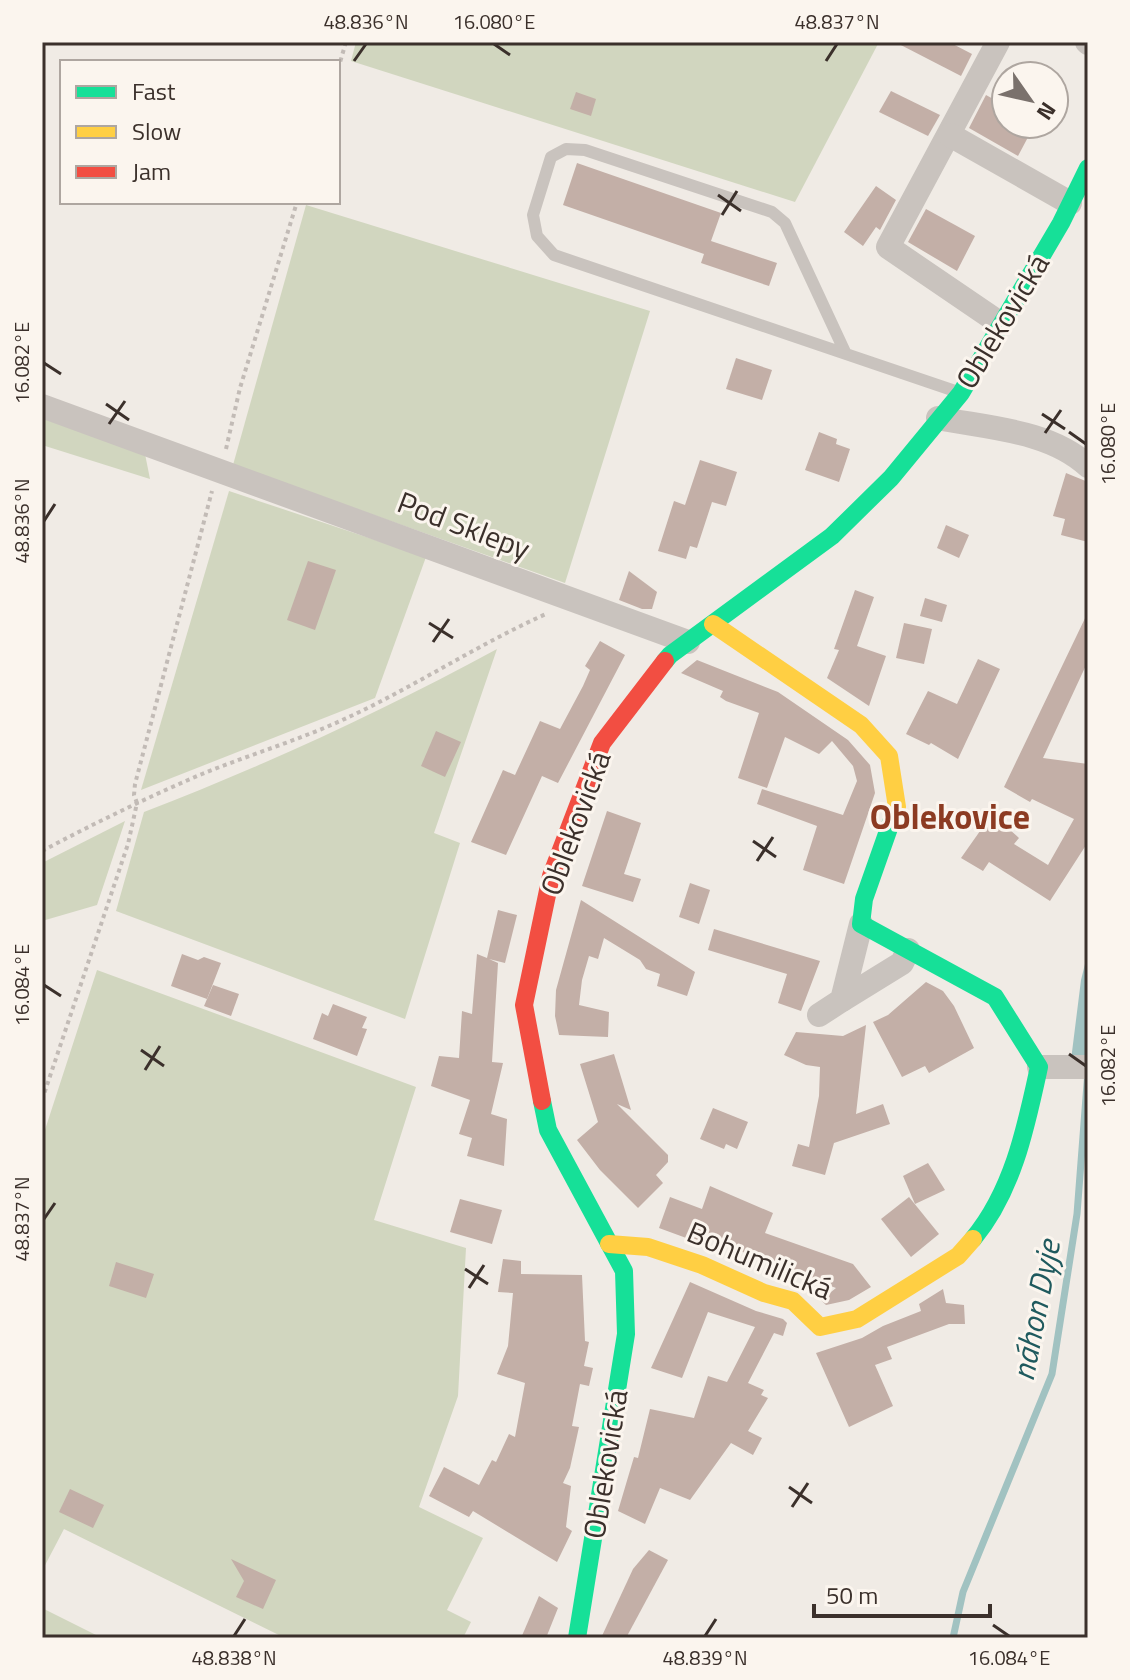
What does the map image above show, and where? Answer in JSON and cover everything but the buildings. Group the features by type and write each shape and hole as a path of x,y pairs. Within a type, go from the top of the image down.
{"street":[{"path":"998,42 888,247 1001,324"},
{"path":"950,135 1070,203"},
{"name":"Oblekovická","path":"577,1638 626,1334 624,1271 548,1130 524,1005 551,876 602,743 670,655 832,536 891,478 961,393 1088,168"},
{"name":"Pod Sklepy","path":"42,406 688,642"},
{"path":"938,418 1043,439 1073,452 1088,466"},
{"path":"713,624 861,725 889,756 897,807 864,899 842,1000"},
{"path":"861,924 995,997 1039,1067 1076,1066"},
{"path":"819,1015 902,963 908,950"},
{"name":"Bohumilická","path":"609,1244 648,1247 702,1265 764,1293 793,1301 820,1327 857,1319 958,1256 990,1218 1006,1187 1029,1115 1039,1067"}],"lane":[{"path":"845,352 785,223 772,212 585,150 566,149 551,157 533,215 537,236 554,255 961,393"}],"path":[{"path":"340,62 346,42"},
{"path":"42,1100 128,844 137,803 135,784 240,388 296,204"},
{"path":"42,851 203,774 347,718 408,688 499,635 575,602"}],"green space":[{"path":"356,42 879,42 795,202 351,61"},
{"path":"306,205 650,311 565,583 233,465"},
{"path":"42,418 145,454 150,479 42,445"},
{"path":"229,491 426,557 375,698 141,790"},
{"path":"497,649 434,833 460,843 405,1019 116,911 144,812 324,736"},
{"path":"125,821 97,905 42,921 42,863"},
{"path":"97,970 416,1087 374,1220 466,1248 458,1396 419,1507 483,1538 447,1610 471,1622 463,1638 285,1638 64,1529 42,1571 42,1139"},
{"path":"42,1608 102,1638 42,1638"}],"water":[{"path":"1088,952 1088,1062 1071,1060 1081,980"}],"waterway":[{"name":"náhon Dyje","path":"953,1638 963,1592 1052,1374 1077,1214 1088,1071"}],"traffic: fast":[{"path":"665,661 832,536 891,478 961,393 1061,223 1088,168"},
{"path":"895,811 864,899 861,924 995,997 1039,1067 1023,1135 1008,1179 987,1220 973,1239"},
{"path":"542,1101 548,1130 624,1271 626,1334 577,1638"}],"traffic: slow":[{"path":"713,624 861,725 889,756 897,807 895,811"},
{"path":"609,1244 648,1247 702,1265 764,1293 793,1301 820,1327 857,1319 958,1256 973,1239"}],"traffic: jam":[{"path":"542,1101 524,1005 551,876 602,743 665,661"}],"district":[{"name":"Oblekovice","path":"950,816"}]}
